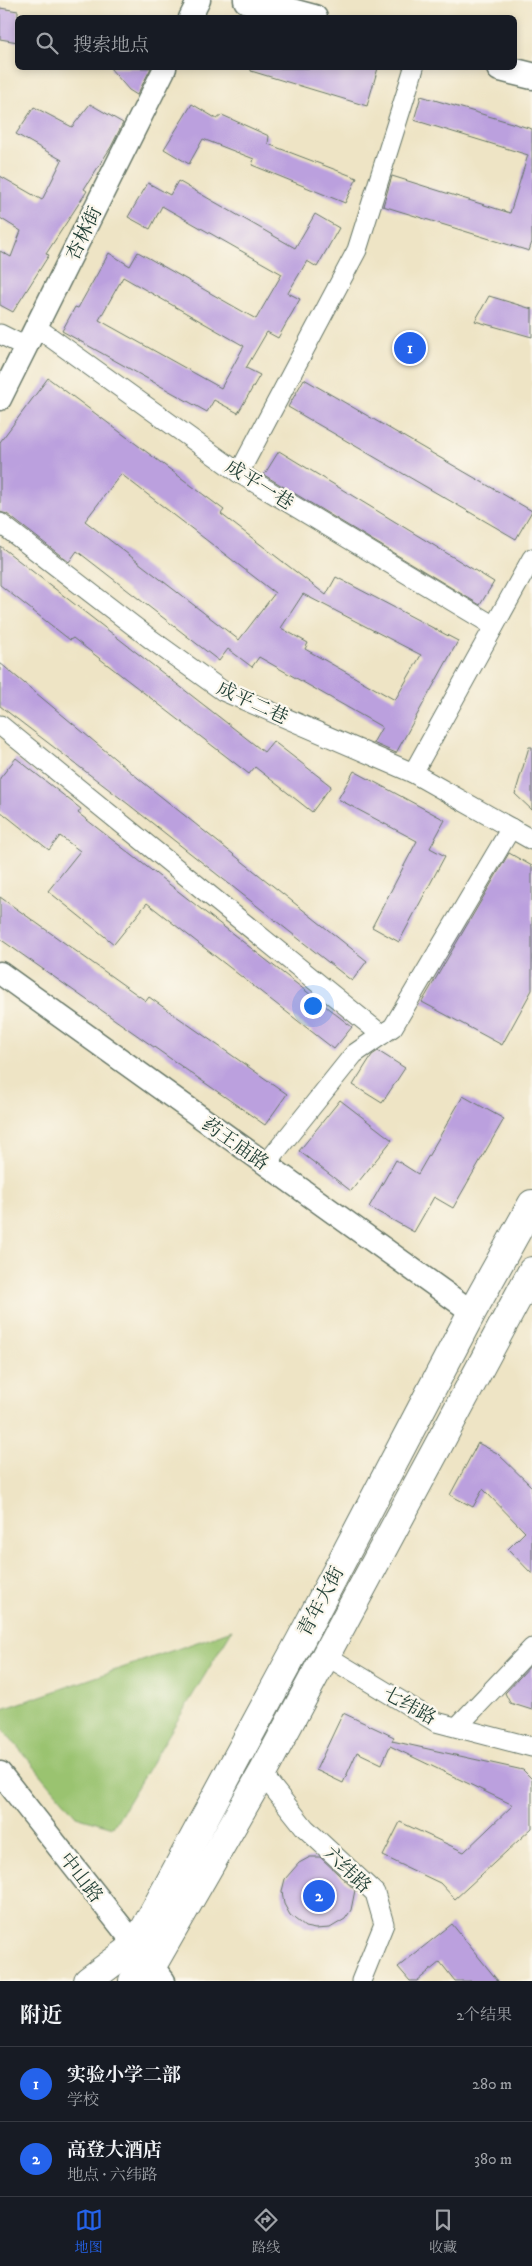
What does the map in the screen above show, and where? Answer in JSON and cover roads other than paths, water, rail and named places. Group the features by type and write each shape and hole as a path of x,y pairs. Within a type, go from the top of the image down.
{"main road":[{"path":"247,0 273,4 305,15"},
{"path":"508,70 532,76"},
{"name":"青年大街","path":"88,1981 136,1945 301,1639 472,1312 532,1204"},
{"name":"青年大街","path":"150,1976 262,1774 532,1270"}],"street":[{"path":"192,15 199,0"},
{"name":"杏林街","path":"0,399 164,70"},
{"path":"239,473 357,250 413,70"},
{"name":"成平一巷","path":"36,327 239,473 494,626"},
{"path":"0,334 26,347"},
{"name":"成平二巷","path":"0,523 152,640 223,691 413,773 532,840"},
{"path":"413,773 532,558"},
{"path":"0,725 382,1035"},
{"path":"266,1164 354,1054 393,1027 511,828"},
{"name":"药王庙路","path":"0,973 472,1312"},
{"path":"457,1727 532,1648"},
{"name":"七纬路","path":"325,1656 436,1722 532,1747"},
{"name":"中山路","path":"0,1772 136,1945 150,1976"},
{"name":"六纬路","path":"262,1774 305,1828 375,1893 384,1924 361,1981"}],"place":[{"name":"实验小学二部","path":"410,348"},
{"name":"高登大酒店","path":"319,1896"}]}
